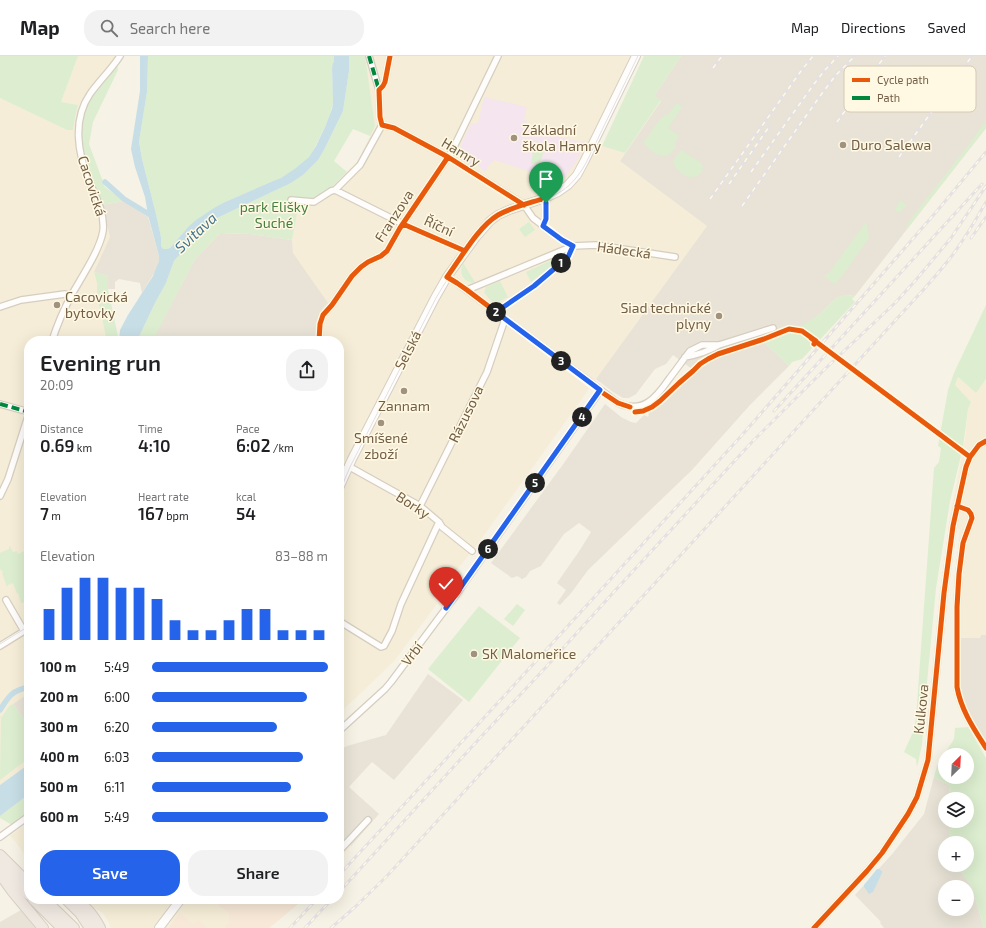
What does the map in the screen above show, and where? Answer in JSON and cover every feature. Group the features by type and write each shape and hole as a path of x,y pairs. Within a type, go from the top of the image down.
{"highway":[{"path":"0,854 24,871"},
{"path":"0,854 24,879"},
{"path":"0,866 24,890"},
{"path":"0,874 43,928"},
{"path":"39,904 66,926"},
{"path":"48,904 66,926"},
{"path":"71,904 80,913 90,928"},
{"path":"81,904 89,911 100,928"}],"main road":[{"path":"524,205 558,192 568,185 581,168 636,56"},
{"name":"Selská","path":"344,471 417,331 447,277 476,236 490,220 509,210 524,205"},
{"path":"159,928 177,904"}],"street":[{"name":"Cacovická","path":"54,336 71,296 100,241 103,221 100,206 84,170 81,159 78,138 80,115 89,95 120,56"},
{"path":"291,200 314,202 336,190 360,165 382,125 380,117 379,90 369,56"},
{"path":"379,90 385,82 390,56"},
{"name":"Franzova","path":"319,336 322,315 332,305 352,276 368,262 381,256 387,251 403,224 448,157 461,134 498,56"},
{"name":"Hamry","path":"382,125 394,128 448,157 524,205 533,218 562,240 573,246"},
{"name":"Říční","path":"336,190 403,224 465,251"},
{"path":"543,226 546,219 545,198"},
{"name":"Hádecká","path":"573,246 596,245 675,257"},
{"path":"467,290 573,246"},
{"path":"496,312 534,286 568,257 573,246"},
{"path":"447,277 467,290 618,403 630,407 645,404 660,393 685,357 692,356 719,345 773,328"},
{"path":"0,306 21,300 65,294 71,296"},
{"name":"Rázusova","path":"420,506 487,372 505,319"},
{"name":"Vrbí","path":"344,726 388,686 480,562 600,390"},
{"path":"0,404 24,411"},
{"path":"0,496 8,480 24,429"},
{"name":"Kulkova","path":"814,928 882,853 908,814 917,797 928,760 946,572 957,506 966,467 970,457 980,445 986,441"},
{"name":"Borky","path":"348,466 420,506 439,522 442,527 472,551"},
{"path":"957,506 968,510 972,518 964,543 958,574 957,687 959,698 972,727 986,748"},
{"path":"344,624 381,647 384,646 392,631 401,604 439,522"},
{"path":"6,600 24,627"},
{"path":"0,646 24,631"},
{"path":"0,837 24,820"},
{"path":"344,846 368,820"}],"shaded area":[{"path":"78,56 123,56 102,81 85,106 86,168 98,194 110,237 94,272 97,283 97,296 106,336 24,336 24,696 13,704 24,719 24,768 0,785 0,98 67,130 73,130 78,105 61,102"},
{"path":"365,56 631,56 591,139 602,146 625,153 620,161 707,226 477,545 433,599 437,604 395,660 344,709 344,336 317,336 320,311 293,253 292,240 298,208 330,189 358,161 375,126"},
{"path":"681,56 986,56 986,128 855,296 845,295 836,298 820,314 806,324 791,333 765,343 789,366 750,405 692,470 588,570 572,592 560,605 557,603 566,590 557,583 591,532 579,523 564,534 541,566 530,571 526,577 522,579 517,576 512,578 491,563 605,404 621,417 636,423 644,415 648,417 648,414 696,372 673,355 666,364 655,369 636,394 629,398 623,398 596,379 707,226 620,161 661,101 654,96"},
{"name":"Základní škola Hamry","path":"484,97 527,107 524,120 527,121 526,125 552,132 552,135 586,143 576,162 564,178 561,178 561,180 494,160 490,163 485,172 478,165 466,162 462,158 460,155 461,145 471,124 478,123"},
{"path":"124,201 148,217 159,256 156,270 142,293 140,283 119,279 115,282 115,289 108,289 108,276 94,272 110,237 102,205"},
{"path":"220,233 251,234 292,240 293,253 328,303 320,311 317,336 155,336 195,259"},
{"path":"958,377 976,393 986,379 986,635 981,635 980,638 954,638 957,558 960,529 948,528 965,439 968,409 971,402 955,385"},
{"path":"981,635 986,635 986,744 969,715 962,699 959,670 960,638 980,638"},
{"path":"428,674 463,700 394,780 372,762 349,787 379,814 351,846 344,839 344,748 386,735"},
{"path":"24,696 24,719 13,704"},
{"path":"934,777 938,779 938,784 946,784 950,786 949,792 938,792 938,828 949,828 949,836 938,836 938,872 961,872 967,880 938,880 938,916 974,916 974,894 984,928 884,928 880,923 881,922 855,895 893,853 924,814"},
{"path":"24,826 24,854 14,840 10,836"},
{"path":"344,839 351,846 344,854"},
{"path":"87,904 217,904 229,914 229,922 224,928 209,928 198,920 194,925 179,913 167,928 111,928 103,913"},
{"path":"217,904 298,904 269,928 224,928 229,922 229,914"},
{"path":"21,910 35,928 0,928 0,922"},
{"path":"179,913 194,924 198,920 209,928 168,928"}],"green space":[{"path":"0,56 78,56 61,102 78,105 73,130 67,130 0,98"},
{"path":"148,56 334,56 332,68 332,108 325,127 309,157 297,168 283,177 225,202 188,227 170,248 167,249 163,249 161,246 161,237 139,142 147,92"},
{"name":"park Elišky Suché","path":"349,56 365,56 375,126 370,136 353,129 334,161 347,172 330,189 298,208 292,240 251,234 220,233 195,259 155,336 139,336 166,283 174,261 207,225 215,219 291,183 303,175 318,160 343,111 349,71"},
{"path":"644,56 681,56 654,96 661,100 625,153 602,146"},
{"path":"117,65 118,70 93,122 89,144 105,187 124,201 102,205 86,168 81,147 80,127 85,106 102,81"},
{"path":"677,103 682,107 668,128 679,136 674,144 676,146 666,156 659,155 647,147 644,142 660,119 665,115 667,116"},
{"path":"986,120 986,128 907,229 906,228 910,220"},
{"path":"535,142 545,145 540,165 531,163"},
{"path":"681,150 701,163 703,167 701,173 697,176 689,177 683,174 674,164 676,157"},
{"path":"900,200 907,205 899,213 895,210"},
{"path":"529,222 535,230 525,237 519,229"},
{"path":"866,222 869,238 836,283 833,283 824,276 829,273"},
{"path":"556,258 558,261 531,282 526,272"},
{"path":"463,263 475,282 469,282 462,276 461,270"},
{"path":"94,272 108,276 108,289 118,336 106,336 97,296 97,283"},
{"path":"500,281 508,297 494,302 489,299 484,292 486,287"},
{"path":"845,295 855,296 852,299 855,302 802,359 792,362 789,366 765,343 791,333 820,314 836,298"},
{"path":"986,305 986,379 976,393 958,377 955,385 971,402 968,409 963,447 950,501 936,588 922,745 917,767 916,759 904,752 914,730 916,718 934,468 939,462 941,448 938,446 948,390 954,373"},
{"path":"10,546 13,552 17,551 18,554 24,551 24,602 21,603 13,583 7,587 2,573 3,572 0,569 0,553 9,549"},
{"path":"517,604 525,610 513,626 504,619"},
{"name":"SK Malomeřice","path":"479,606 520,638 469,702 428,669"},
{"path":"13,704 24,719 24,762 0,780 0,716 2,717 9,706"},
{"path":"968,727 986,758 986,928 984,928 974,894 974,880 967,880 961,872 974,872 974,836 949,836 949,828 974,828 974,792 949,792 950,786 946,784 974,784 974,748 948,748 954,739 955,728"},
{"path":"938,764 938,779 934,777"},
{"path":"24,798 24,817 12,825 0,818 0,816"}],"water":[{"name":"Svitava","path":"140,56 148,56 147,92 139,142 161,237 161,246 163,249 167,249 170,248 196,220 214,208 281,178 309,157 316,146 332,109 332,68 334,56 349,56 349,71 343,111 318,160 303,175 291,183 215,219 207,225 174,261 166,283 139,336 119,336 120,330 153,276 159,261 145,197 131,149 140,91"},
{"path":"24,768 24,798 0,816 0,785"},
{"path":"877,869 882,871 882,873 873,892 869,894 864,885"}],"waterway":[{"path":"105,182 124,199 152,216"},
{"path":"0,710 14,692 24,688"}],"tram line":[{"path":"344,481 436,298 452,272 478,236 497,218 508,212 558,193 572,182 579,174 586,163 638,56"},
{"path":"0,644 24,629"}],"railway":[{"path":"713,68 722,56"},
{"path":"710,199 813,56"},
{"path":"751,172 814,84 838,56"},
{"path":"845,66 855,56"},
{"path":"878,66 885,56"},
{"path":"965,66 972,56"},
{"path":"742,206 823,92 844,67"},
{"path":"837,122 844,112"},
{"path":"899,157 932,112"},
{"path":"729,184 769,127"},
{"path":"344,870 743,434 937,211 986,152"},
{"path":"774,411 982,184"},
{"path":"344,887 752,442 826,368 895,303 951,238 986,186"},
{"path":"331,928 386,877 925,288 958,248 986,202"},
{"path":"971,238 986,217"},
{"path":"290,928 312,904"},
{"path":"305,928 327,904"}],"marked path":[{"path":"369,56 379,90"},
{"path":"0,404 24,411"}],"cycle path":[{"path":"390,56 385,82 379,90 380,117 382,125 394,128 448,157 524,205"},
{"path":"319,336 320,324 323,315 332,305 352,276 361,267 387,251 400,228 448,157"},
{"path":"496,312 534,286 569,257 573,246 562,240 543,225 546,219 545,198 521,205 498,215 491,220 470,243 447,277 467,290 600,391 618,403 630,407"},
{"path":"403,224 465,251"},
{"path":"635,412 643,411 652,407 700,364 718,354 789,329 802,331 816,341 814,344"},
{"path":"811,338 970,457"},
{"path":"814,928 882,853 908,814 917,797 928,760 944,593 953,526 966,467 970,457 979,445 986,441"},
{"path":"957,506 968,510 972,518 963,543 959,574 957,607 957,687 965,711 986,748"}],"place":[{"name":"Základní škola Hamry","path":"514,138"},
{"name":"Duro Salewa","path":"843,145"},
{"name":"Cacovická bytovky","path":"57,305"},
{"name":"Siad technické plyny","path":"719,316"},
{"name":"Zannam","path":"404,391"},
{"name":"Smíšené zboží","path":"381,423"},
{"name":"SK Malomeřice","path":"474,654"}],"route":[{"path":"446,608 600,390 496,312 534,286 568,257 573,246 543,226 546,219 546,203"}]}
